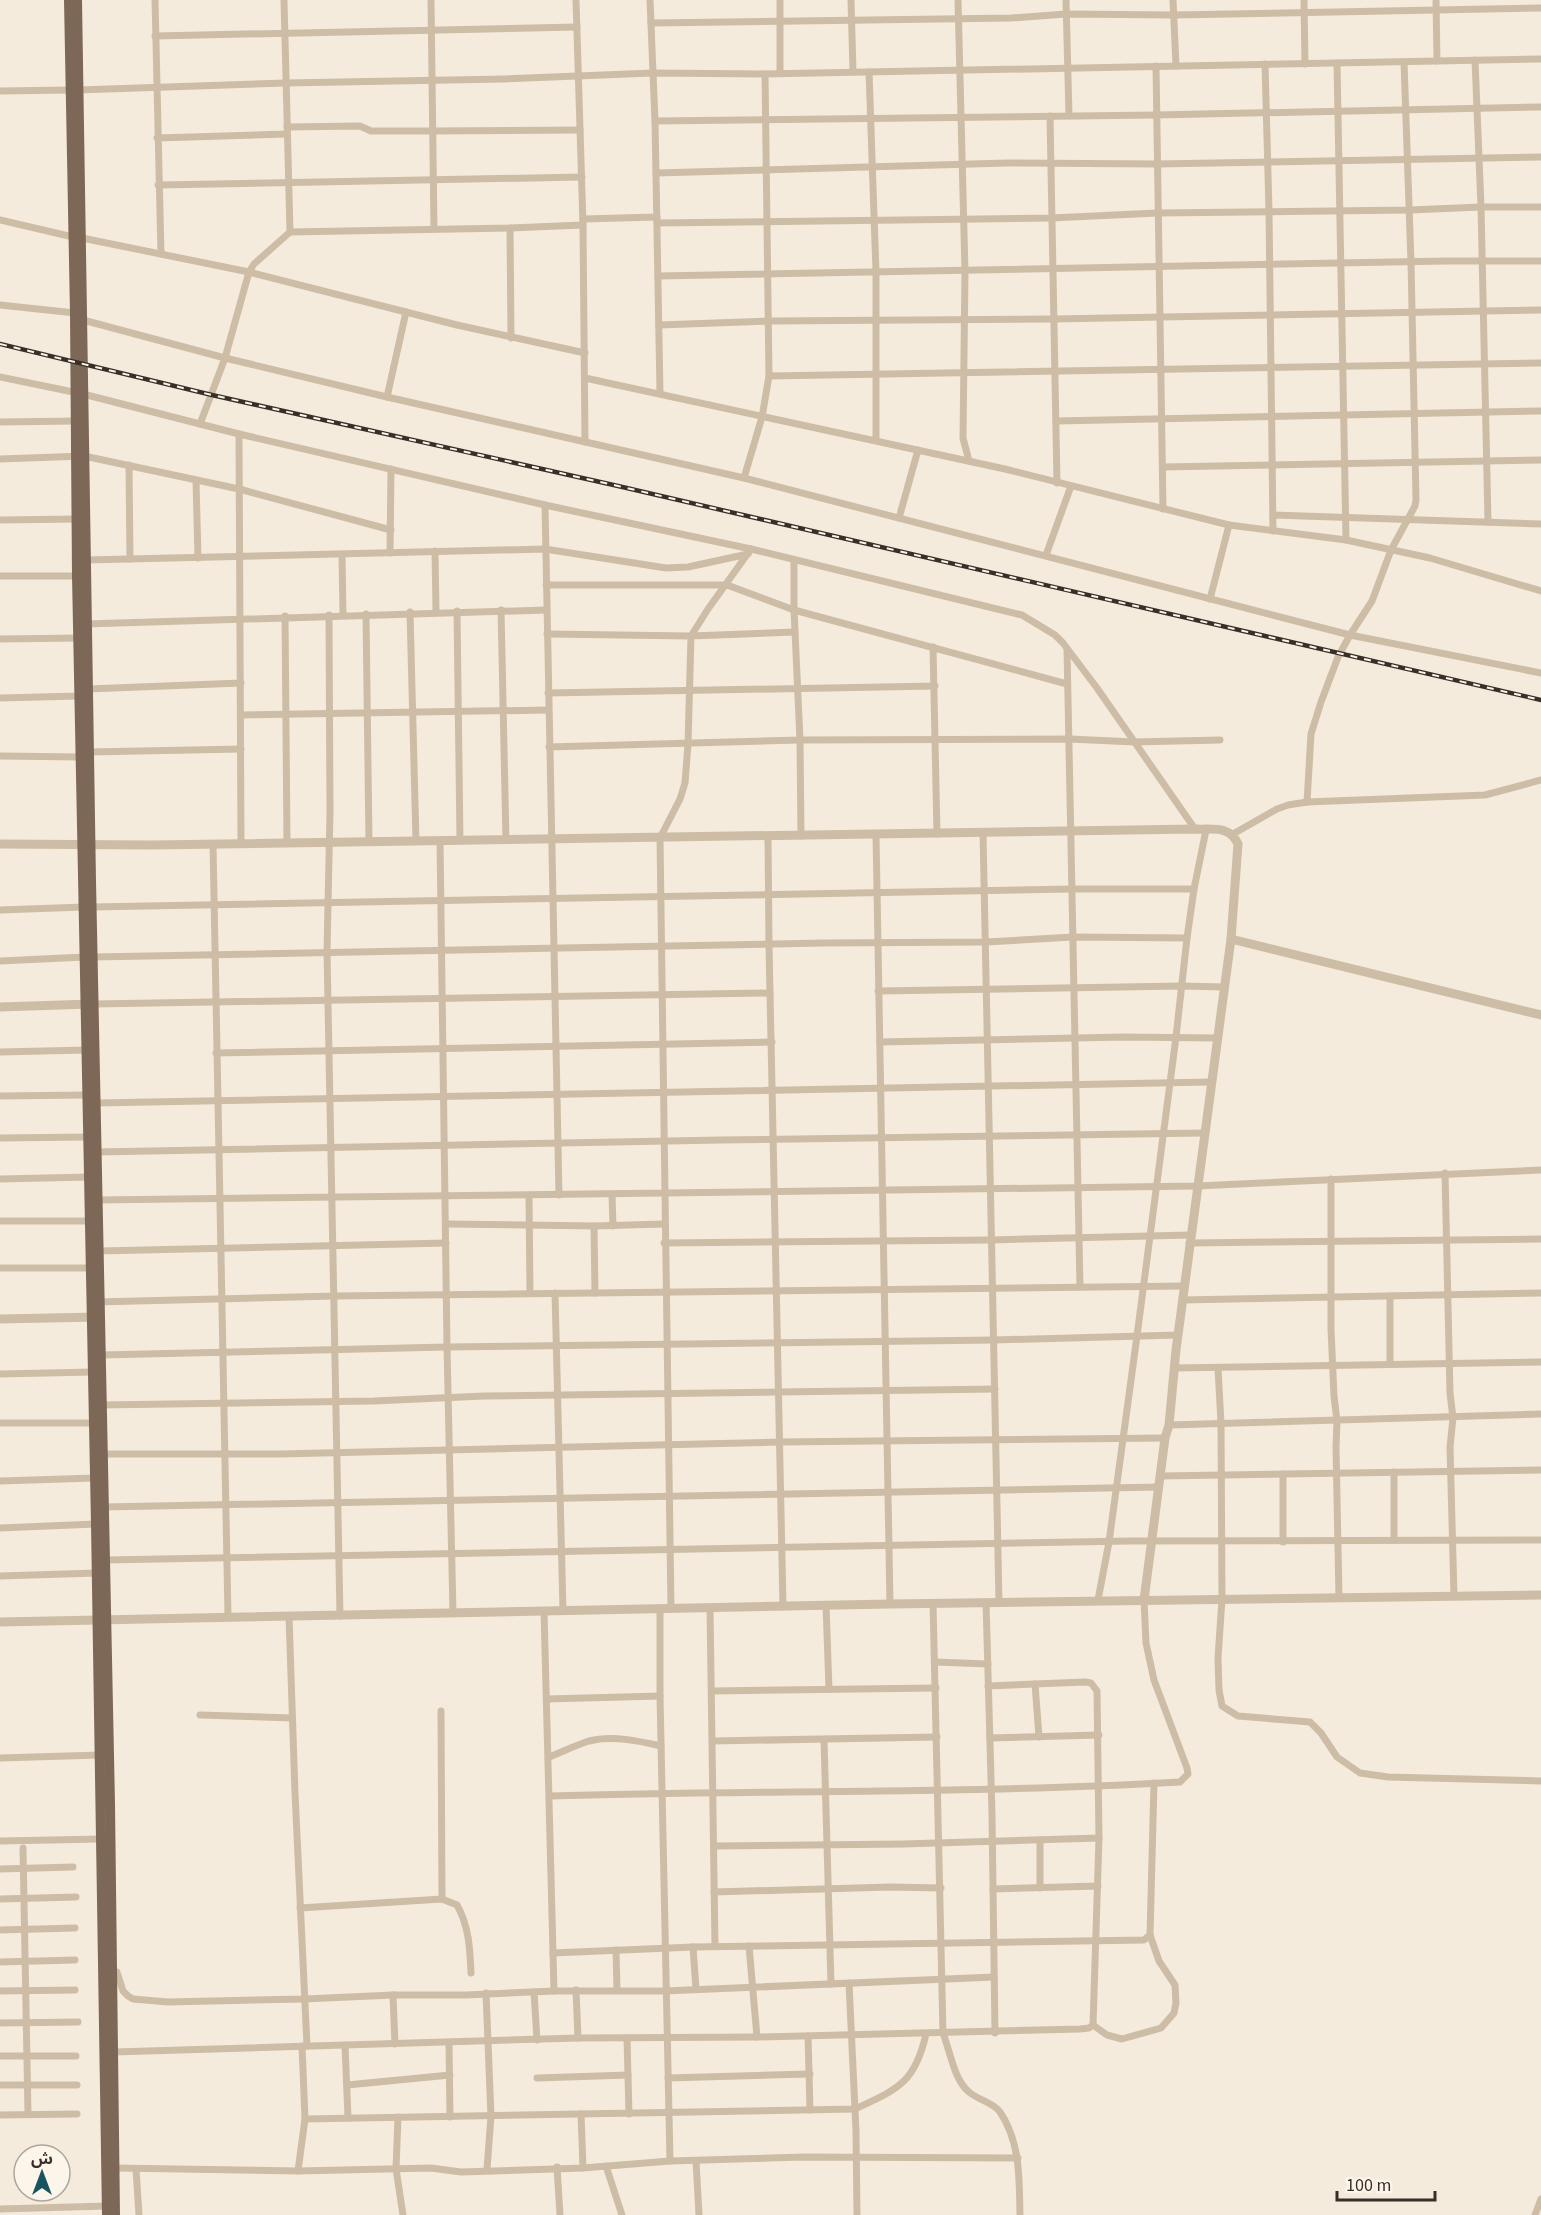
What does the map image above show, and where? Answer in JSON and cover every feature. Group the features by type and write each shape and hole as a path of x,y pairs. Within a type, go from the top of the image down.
{"main road":[{"path":"69,0 74,90 79,316 79,456 76,519 78,638 84,693"},
{"path":"74,90 77,0"},
{"path":"79,393 75,422 86,560 85,754 90,1004 96,1102 99,1251 93,1372 97,1573 102,1619 110,2212"},
{"path":"90,1004 87,1095 91,1268 96,1302"},
{"path":"96,1317 101,1355 105,1560 100,1755 101,1839 107,1972 114,2052 115,2168 110,2212"}],"street":[{"path":"154,0 161,254"},
{"path":"284,0 290,232"},
{"path":"431,0 434,229"},
{"path":"576,0 583,222 585,442"},
{"path":"650,0 655,121 660,393"},
{"path":"780,0 780,73"},
{"path":"851,0 853,72"},
{"path":"958,0 965,271 963,438 969,461"},
{"path":"1066,0 1069,116"},
{"path":"1173,0 1176,66"},
{"path":"1304,0 1305,64"},
{"path":"1436,0 1437,61"},
{"path":"651,23 852,21 1066,14 1174,15 1541,8"},
{"path":"155,36 577,27"},
{"path":"0,91 433,81 653,73 765,74 1541,59"},
{"path":"1475,60 1483,261 1488,522"},
{"path":"1306,802 1311,734 1315,719 1338,657 1372,601 1391,550 1416,500 1410,210 1404,62"},
{"path":"1337,63 1346,540"},
{"path":"1265,64 1273,531"},
{"path":"1156,66 1163,509"},
{"path":"869,72 876,272 876,440"},
{"path":"744,478 762,417 769,376 765,74"},
{"path":"655,121 1156,115 1541,107"},
{"path":"1050,116 1057,483"},
{"path":"157,138 360,126 371,130 580,130"},
{"path":"656,173 963,164 1157,164 1541,157"},
{"path":"158,186 582,177"},
{"path":"200,424 225,358 249,272 254,264 290,232 510,228 583,222 657,220 1051,218 1157,213 1541,207"},
{"path":"0,220 77,238 249,272 511,338 585,353"},
{"path":"510,228 511,338"},
{"path":"658,276 1541,261"},
{"path":"0,305 79,316 225,358 744,478 1350,634 1541,674"},
{"path":"659,325 770,321 1054,319 1541,310"},
{"path":"387,397 406,312"},
{"path":"769,376 1541,363"},
{"path":"0,376 79,393 239,434 794,560 1022,615 1055,634 1097,688 1195,829"},
{"path":"585,378 969,461 1228,525 1346,540 1430,558 1541,591"},
{"path":"1056,421 1541,411"},
{"path":"0,422 75,422"},
{"path":"239,434 238,489 242,618 241,844"},
{"path":"898,518 918,450"},
{"path":"0,459 79,456 129,465 238,489 391,530"},
{"path":"1163,467 1541,460"},
{"path":"129,465 130,559"},
{"path":"390,553 391,469"},
{"path":"196,480 198,558"},
{"path":"1046,555 1071,486"},
{"path":"544,505 559,1195"},
{"path":"1273,514 1541,524"},
{"path":"0,520 76,519"},
{"path":"1210,598 1228,525"},
{"path":"86,560 544,549 666,568 696,566 750,551"},
{"path":"435,551 436,612"},
{"path":"671,1609 660,838 680,799 685,783 691,636 750,551"},
{"path":"342,555 344,614"},
{"path":"794,560 801,836"},
{"path":"0,576 77,576"},
{"path":"546,585 727,585 794,610 1067,684"},
{"path":"501,610 506,840"},
{"path":"86,624 344,614 546,610"},
{"path":"457,611 460,841"},
{"path":"410,612 416,841"},
{"path":"366,614 369,842"},
{"path":"329,615 327,952 340,1616"},
{"path":"285,616 287,843"},
{"path":"547,634 691,636 795,632"},
{"path":"0,639 78,638"},
{"path":"933,646 938,834"},
{"path":"1067,649 1080,1287"},
{"path":"0,698 241,683"},
{"path":"548,693 935,686"},
{"path":"241,715 413,714 548,710"},
{"path":"549,747 800,740 1070,738 1134,742 1220,740"},
{"path":"0,756 242,749"},
{"path":"1233,834 1288,804 1485,795 1541,780"},
{"path":"0,844 87,846 328,843 1195,829 1225,830 1233,834 1238,844 1230,939 1182,1300 1169,1425 1144,1600 1149,1658 1188,1774 1180,1782 1100,1786 550,1796"},
{"path":"1098,1600 1117,1489 1164,1133 1186,938 1206,830"},
{"path":"983,833 999,1602"},
{"path":"876,835 890,1604"},
{"path":"768,836 783,1607"},
{"path":"440,841 453,1613"},
{"path":"213,844 228,1617"},
{"path":"0,909 1194,889"},
{"path":"0,961 215,954 986,942 1073,937 1186,938"},
{"path":"1230,939 1541,1016"},
{"path":"878,991 1224,987"},
{"path":"0,1007 770,993"},
{"path":"880,1042 1075,1037 1216,1038"},
{"path":"216,1053 772,1042"},
{"path":"0,1052 87,1050"},
{"path":"96,1102 330,1100 1210,1083"},
{"path":"0,1096 87,1095"},
{"path":"97,1152 1204,1133"},
{"path":"0,1138 88,1137"},
{"path":"98,1200 1197,1185 1541,1170"},
{"path":"1445,1173 1450,1393 1453,1418 1451,1471 1454,1596"},
{"path":"0,1179 89,1177"},
{"path":"1331,1179 1332,1365 1337,1420 1339,1598"},
{"path":"612,1194 613,1226"},
{"path":"529,1195 530,1293"},
{"path":"0,1221 90,1221"},
{"path":"446,1224 613,1226 664,1224"},
{"path":"594,1226 595,1293"},
{"path":"664,1243 991,1240 1149,1235 1190,1239 1331,1241 1541,1239"},
{"path":"99,1251 446,1243"},
{"path":"0,1268 91,1268"},
{"path":"96,1302 530,1293 1184,1286"},
{"path":"555,1293 562,1611"},
{"path":"1182,1300 1541,1293"},
{"path":"1390,1296 1390,1364"},
{"path":"0,1319 96,1317"},
{"path":"101,1355 1178,1335"},
{"path":"1174,1368 1541,1362"},
{"path":"1218,1368 1222,1542 1222,1599 1218,1658 1222,1706 1238,1716 1310,1722 1321,1733 1337,1757 1360,1773 1388,1778 1541,1781"},
{"path":"0,1374 93,1372"},
{"path":"101,1405 558,1395 995,1389"},
{"path":"1169,1425 1541,1414"},
{"path":"0,1423 94,1423"},
{"path":"103,1454 226,1454 780,1442 1166,1437"},
{"path":"1161,1476 1541,1470"},
{"path":"1394,1472 1394,1540"},
{"path":"1283,1474 1283,1542"},
{"path":"0,1481 95,1478"},
{"path":"104,1507 1159,1487"},
{"path":"0,1528 96,1524"},
{"path":"105,1560 1151,1541 1541,1540"},
{"path":"0,1576 97,1573"},
{"path":"0,1622 986,1602 1541,1594"},
{"path":"986,1602 992,1789 995,2032"},
{"path":"933,1603 943,2034 960,2079 969,2092 999,2110 1009,2132 1018,2158 1020,2215"},
{"path":"826,1605 829,1689"},
{"path":"710,1608 716,1946"},
{"path":"660,1609 665,1991 670,2161"},
{"path":"544,1611 554,1991"},
{"path":"288,1616 305,2046 305,2119 298,2171"},
{"path":"935,1662 988,1664"},
{"path":"988,1686 1091,1683 1097,1691 1100,1786 1093,2025"},
{"path":"1035,1684 1039,1737"},
{"path":"712,1691 936,1688"},
{"path":"547,1699 660,1696"},
{"path":"441,1710 442,1899"},
{"path":"200,1715 292,1718"},
{"path":"990,1738 1099,1736"},
{"path":"713,1742 937,1737"},
{"path":"824,1740 831,1984"},
{"path":"549,1757 590,1741 644,1742 661,1746"},
{"path":"0,1758 100,1755"},
{"path":"1093,2025 1107,2035 1122,2038 1161,2028 1174,2013 1175,1985 1159,1961 1150,1935 1154,1783"},
{"path":"714,1846 1099,1838"},
{"path":"0,1840 101,1839"},
{"path":"1040,1840 1040,1888"},
{"path":"23,1848 28,2114"},
{"path":"0,1869 73,1867"},
{"path":"993,1889 1098,1886"},
{"path":"714,1892 941,1888"},
{"path":"0,1899 76,1897"},
{"path":"300,1908 442,1899 457,1905 464,1917 470,1947 471,1973"},
{"path":"0,1930 75,1928"},
{"path":"553,1953 666,1947 1144,1940 1150,1935"},
{"path":"749,1946 757,2037"},
{"path":"693,1947 696,1989"},
{"path":"616,1950 616,1990"},
{"path":"0,1962 75,1960"},
{"path":"107,1972 119,1974 123,1991 133,1999 168,2002 576,1990 665,1991 994,1977"},
{"path":"849,1983 857,2215"},
{"path":"0,1991 75,1990"},
{"path":"576,1990 578,2038"},
{"path":"534,1992 537,2040"},
{"path":"486,1993 490,2116 487,2169"},
{"path":"393,1995 395,2044"},
{"path":"0,2023 78,2022"},
{"path":"114,2052 667,2036 943,2034 1080,2029 1093,2025"},
{"path":"305,2119 855,2109 898,2087 912,2073 921,2056 926,2034"},
{"path":"808,2036 810,2110"},
{"path":"627,2038 629,2114"},
{"path":"449,2043 450,2117"},
{"path":"345,2045 348,2118"},
{"path":"0,2056 76,2056"},
{"path":"668,2078 810,2074"},
{"path":"347,2085 450,2075"},
{"path":"537,2078 628,2075"},
{"path":"0,2085 77,2085"},
{"path":"0,2115 77,2114"},
{"path":"580,2114 583,2168"},
{"path":"398,2117 396,2169 404,2215"},
{"path":"115,2168 298,2171 431,2168 461,2172 487,2169 583,2168 670,2161 855,2157 1018,2158"},
{"path":"696,2161 699,2215"},
{"path":"606,2166 622,2215"},
{"path":"557,2167 560,2215"},
{"path":"136,2169 139,2215"},
{"path":"1535,2215 1541,2199"},
{"path":"0,2209 110,2212"}],"railway":[{"path":"0,344 212,395 618,486 1541,700"}]}
